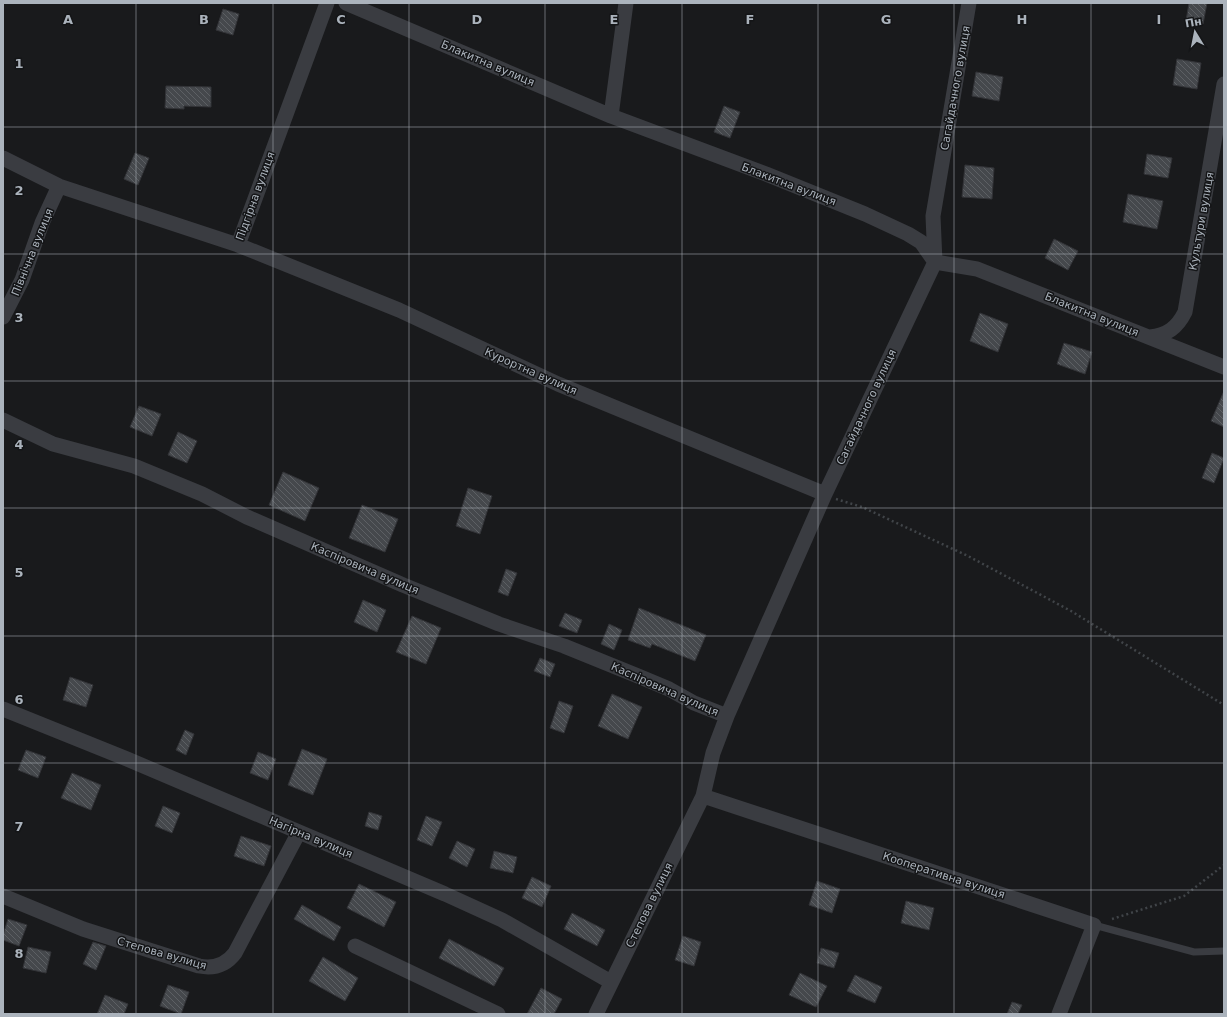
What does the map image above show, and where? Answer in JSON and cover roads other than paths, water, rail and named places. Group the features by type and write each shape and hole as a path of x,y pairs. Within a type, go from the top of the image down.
{"street":[{"name":"Підгірна вулиця","path":"3,158 59,186 238,245 327,3"},
{"name":"Блакитна вулиця","path":"346,3 611,116 766,174 865,214 908,234 921,242 935,262 977,269 1224,367"},
{"path":"611,116 626,3"},
{"name":"Сагайдачного вулиця","path":"703,796 713,753 728,716 825,494 935,262 933,216 969,3"},
{"name":"Культури вулиця","path":"1150,337 1168,333 1175,328 1185,312 1194,268 1224,84"},
{"name":"Північна вулиця","path":"3,317 22,280 42,223 59,186"},
{"name":"Курортна вулиця","path":"238,245 400,310 558,384 825,494"},
{"name":"Каспіровича вулиця","path":"3,420 52,444 134,466 202,494 247,517 403,585 499,624 564,646 638,676 668,689 694,703 728,716"},
{"name":"Нагірна вулиця","path":"3,709 127,759 445,894 502,920 611,982"},
{"name":"Степова вулиця","path":"596,1014 703,796"},
{"name":"Кооперативна вулиця","path":"703,796 1094,925"},
{"name":"Степова вулиця","path":"3,896 83,929 199,966 213,967 226,963 235,953 299,832"},
{"path":"1059,1014 1094,925"},
{"path":"355,946 498,1014"}],"lane":[{"path":"1094,925 1194,952 1224,950"}]}
